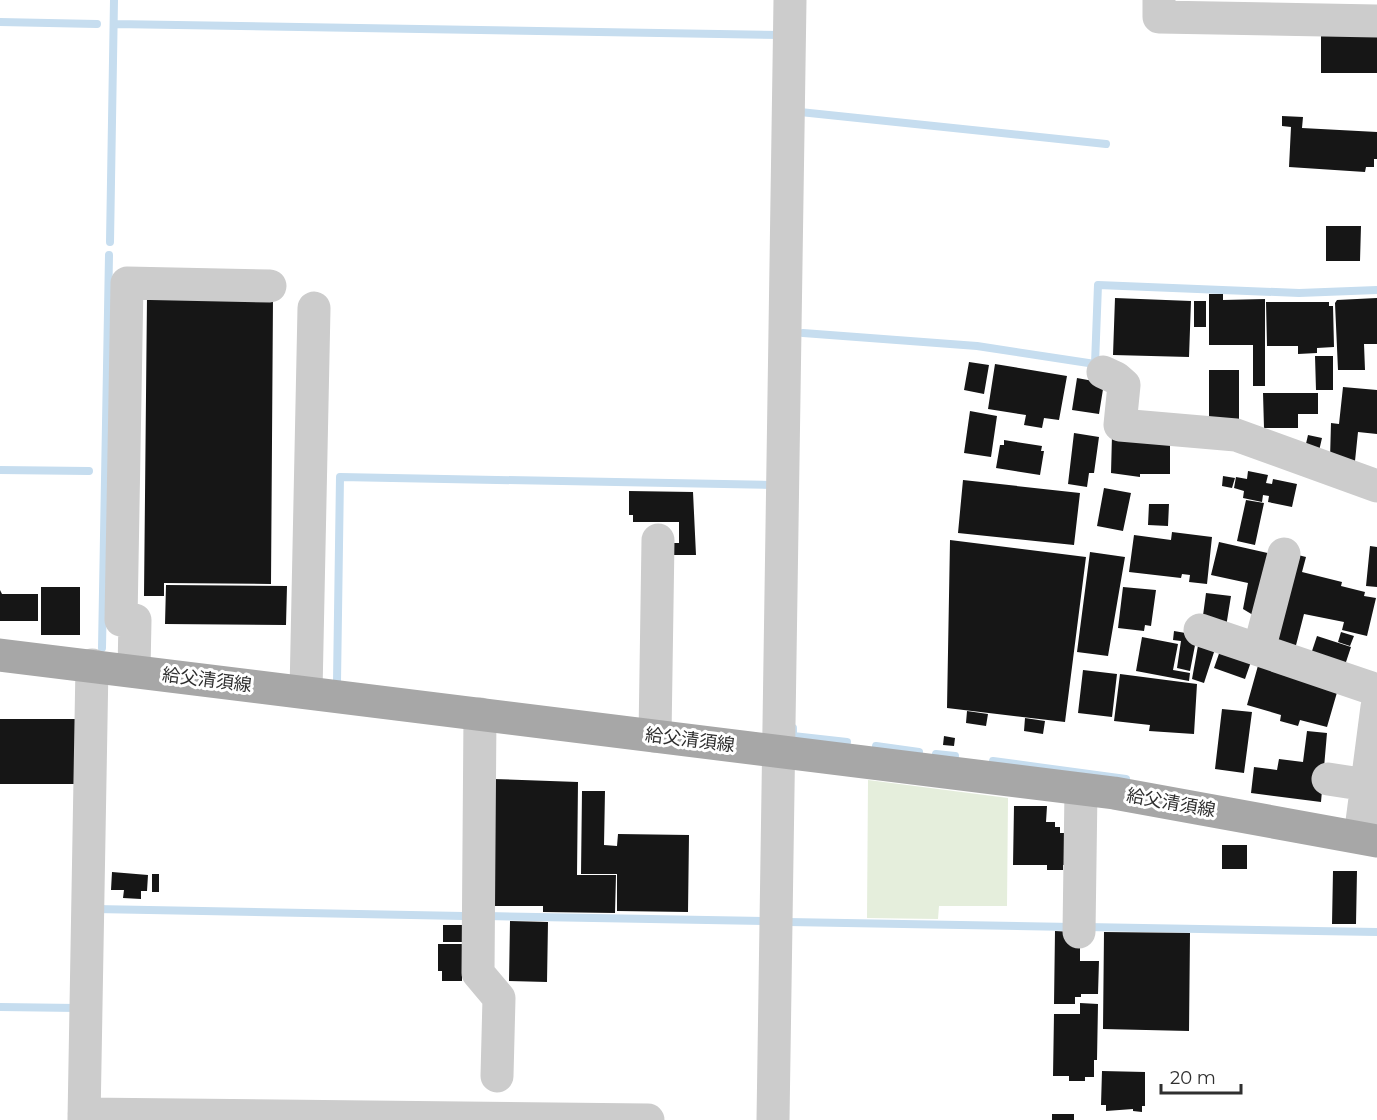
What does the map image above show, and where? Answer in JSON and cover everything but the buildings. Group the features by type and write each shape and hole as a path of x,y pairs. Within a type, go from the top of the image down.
{"main road":[{"name":"給父清須線","path":"0,655 1081,790 1368,839"}],"street":[{"path":"773,1120 790,0"},
{"path":"1159,0 1159,17 1377,21"},
{"path":"134,670 135,620 121,620 127,284 270,286"},
{"path":"306,692 314,308"},
{"path":"1103,372 1116,378 1124,386 1120,425 1236,435 1377,486"},
{"path":"655,736 658,540"},
{"path":"1259,650 1284,554"},
{"path":"1200,630 1377,690"},
{"path":"92,665 84,1117 648,1120"},
{"path":"1368,839 1366,785 1377,707"},
{"path":"480,714 478,973 499,998 498,1077"},
{"path":"1328,779 1366,785"},
{"path":"1079,932 1081,790"}],"green space":[{"path":"868,780 1008,798 1007,906 939,906 938,919 867,918"}],"waterway":[{"path":"110,242 114,0"},
{"path":"0,22 97,24"},
{"path":"114,24 781,35"},
{"path":"800,112 1106,144"},
{"path":"102,648 109,255"},
{"path":"803,333 977,346 1095,364 1098,285 1299,293 1377,290"},
{"path":"0,470 89,471"},
{"path":"337,682 340,477 773,485"},
{"path":"793,728 793,736 847,742"},
{"path":"876,746 919,752"},
{"path":"936,754 955,756"},
{"path":"993,761 1126,779"},
{"path":"95,909 463,916"},
{"path":"487,916 764,921"},
{"path":"788,922 1072,927"},
{"path":"1086,927 1377,932"},
{"path":"0,1007 77,1008"}]}
